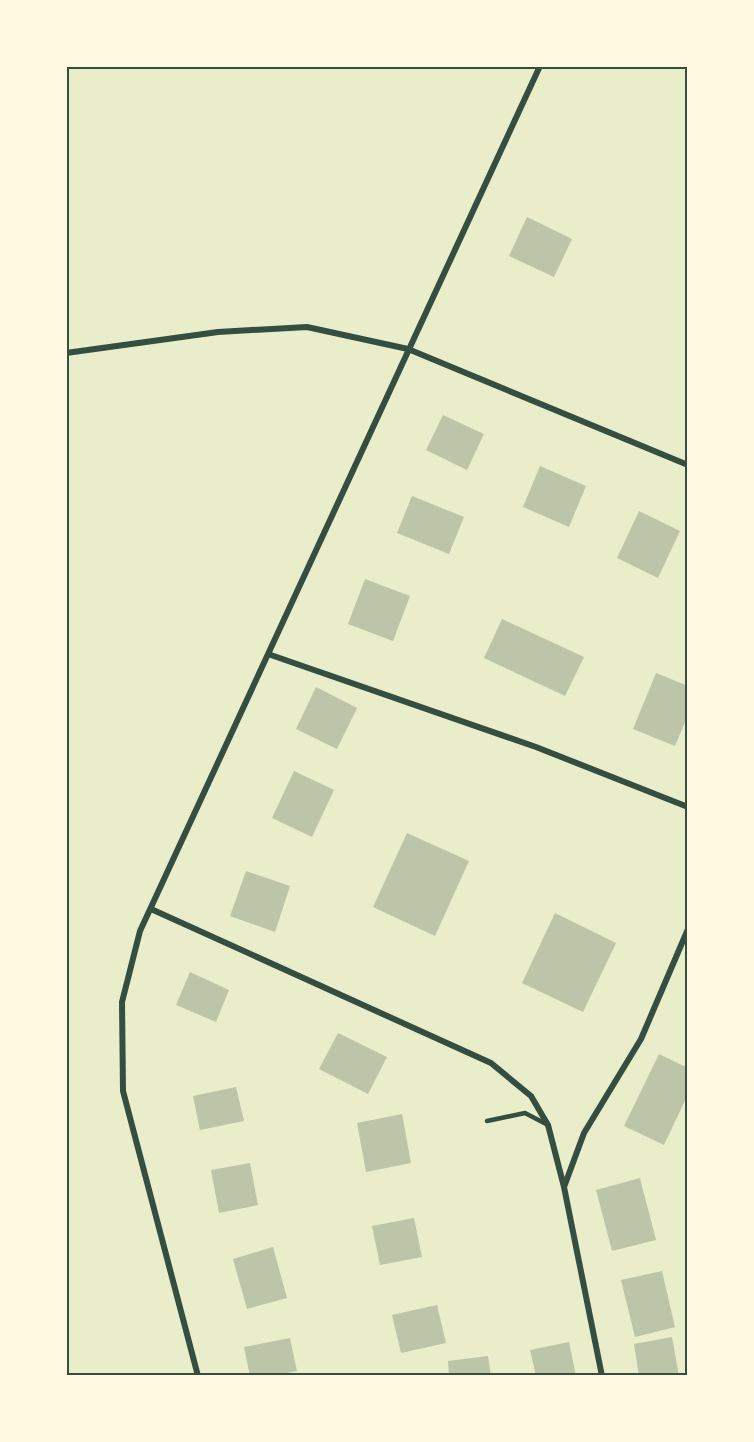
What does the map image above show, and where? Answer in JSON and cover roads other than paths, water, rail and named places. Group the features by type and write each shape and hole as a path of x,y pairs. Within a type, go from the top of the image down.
{"street":[{"path":"198,1376 123,1091 122,1002 140,931 540,66"},
{"path":"66,353 218,332 308,327 408,349 688,465"},
{"path":"268,654 536,747 688,807"},
{"path":"151,909 491,1063 531,1096 548,1125 564,1187 602,1376"},
{"path":"564,1187 584,1133 642,1039 688,929"}],"lane":[{"path":"487,1121 525,1113 548,1125"}]}
